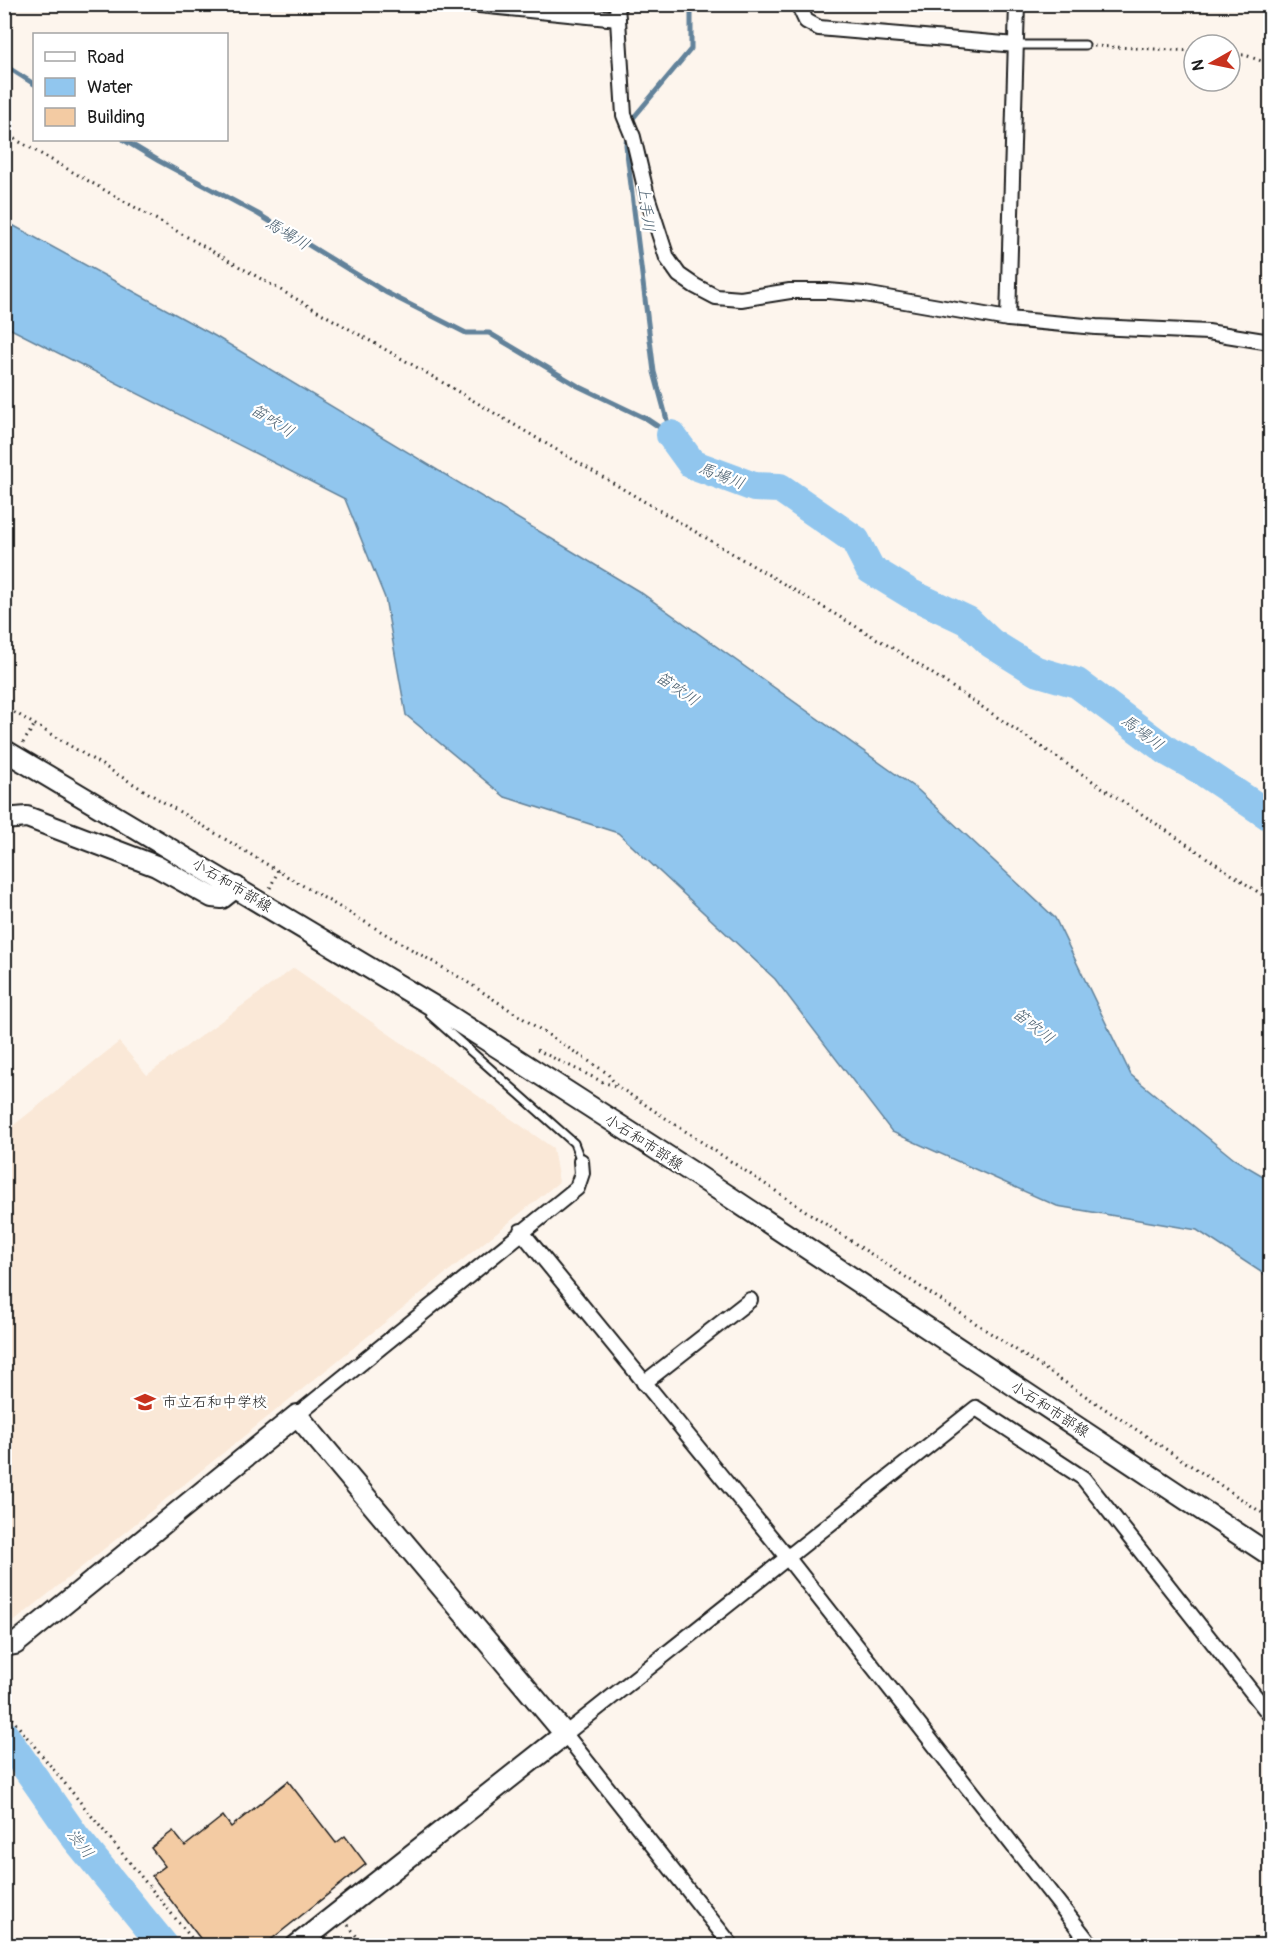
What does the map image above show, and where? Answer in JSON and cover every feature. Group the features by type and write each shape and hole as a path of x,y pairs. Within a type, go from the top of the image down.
{"main road":[{"name":"小石和市部線","path":"4,750 428,1002 698,1176 1270,1555"},
{"path":"4,819 27,817 156,866 213,897 222,898 236,887"},
{"path":"4,1646 15,1644 297,1414 565,1734 296,1946"}],"street":[{"path":"469,4 618,12 624,115 633,137 647,196 667,258 679,275 716,297 741,299 790,291 828,291 875,296 1008,319 1096,327 1208,332 1270,342"},
{"path":"798,4 806,21 819,28 1016,45"},
{"path":"1008,319 1017,4"},
{"path":"297,1414 577,1188 582,1173 581,1161"},
{"path":"521,1231 787,1557 1092,1946"},
{"path":"644,1383 750,1300"},
{"path":"732,1946 565,1734 976,1408 1083,1478 1270,1715"}],"lane":[{"path":"1016,45 1085,45"},
{"path":"428,1002 430,1015 574,1143 581,1161"}],"path":[{"path":"1085,45 1182,50"},
{"path":"1242,55 1270,64"},
{"path":"4,134 418,368 906,656 1270,900"},
{"path":"4,706 464,980 539,1028 606,1074 617,1086 1270,1518"},
{"path":"23,743 34,724"},
{"path":"267,893 278,871"},
{"path":"4,1709 198,1946"},
{"path":"338,1912 364,1946"}],"shaded area":[{"name":"市立石和中学校","path":"294,968 553,1148 559,1182 11,1624 5,1623 5,1132 119,1042 147,1075"}],"water":[{"name":"笛吹川","path":"5,221 215,336 640,592 918,790 1055,918 1131,1075 1234,1159 1270,1180 1270,1278 1197,1230 1057,1206 892,1132 775,979 618,833 505,797 406,715 385,598 345,499 5,326"}],"building":[{"path":"288,1781 336,1843 345,1836 366,1864 263,1946 206,1946 152,1876 165,1866 151,1848 173,1831 185,1846 223,1816 231,1827"}],"waterway":[{"name":"上手川","path":"629,123 691,49 691,4"},
{"name":"馬場川","path":"4,65 33,83"},
{"name":"上手川","path":"627,132 626,145 654,372 671,435"},
{"name":"馬場川","path":"126,141 258,214 387,293 466,333 489,333 578,386 647,419 671,435"},
{"name":"馬場川","path":"671,435 692,464 754,487 780,488 855,540 870,569 911,594 968,621 991,643 1036,671 1077,683 1169,752 1198,768 1270,816"},
{"name":"渋川","path":"4,1735 76,1838 164,1946"}],"place":[{"name":"市立石和中学校","path":"145,1402"}]}
